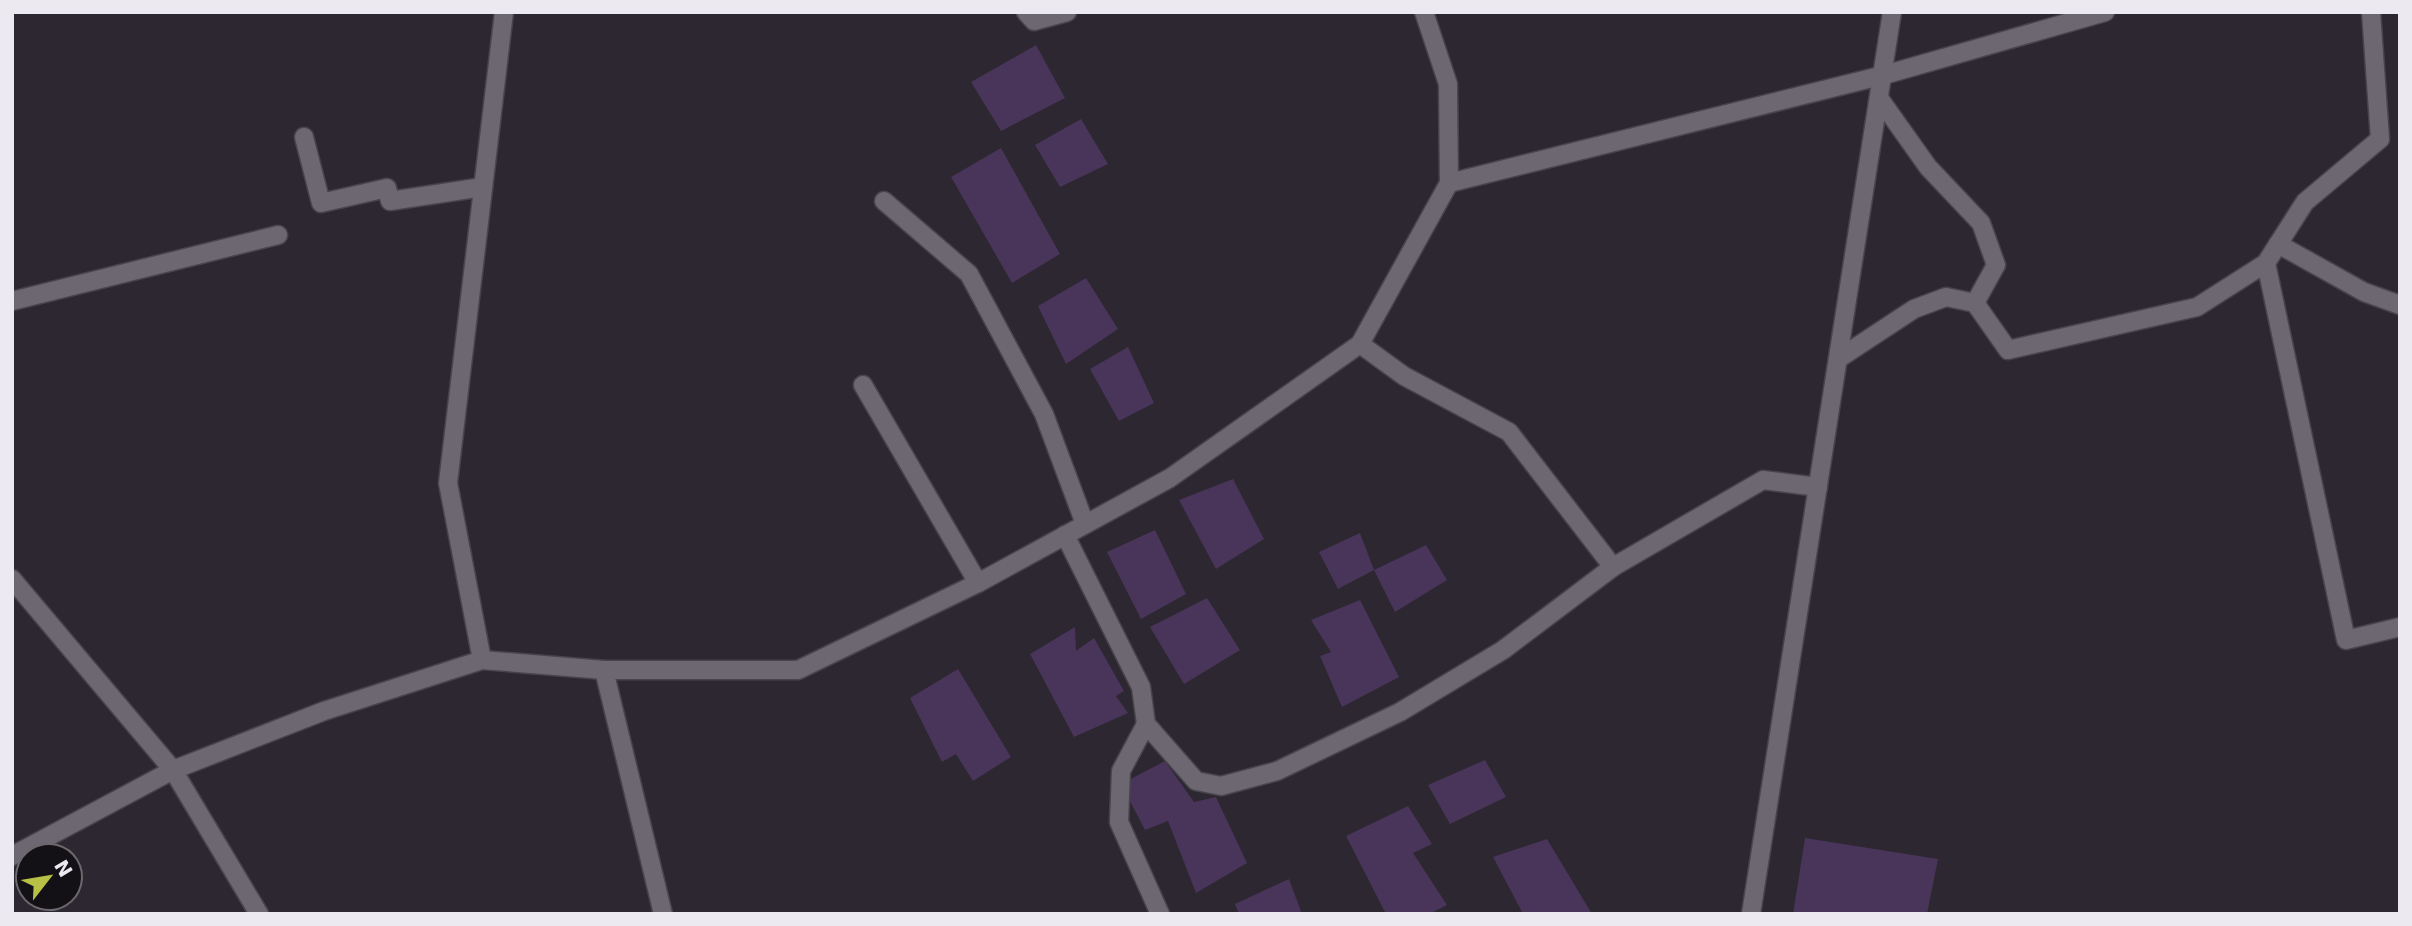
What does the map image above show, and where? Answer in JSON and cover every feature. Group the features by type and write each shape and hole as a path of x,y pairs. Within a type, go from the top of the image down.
{"street":[{"path":"482,660 448,483 504,12"},
{"path":"1026,12 1034,22 1068,12"},
{"path":"12,856 173,770 324,711 482,660 604,670 798,670 978,583 1170,478 1360,344 1449,183 1448,85 1424,12"},
{"path":"1751,914 1892,12"},
{"path":"1449,183 1884,75 2105,12"},
{"path":"1838,359 1914,309 1946,297 1976,303 2008,350 2197,307 2266,263 2305,202 2379,139 2371,12"},
{"path":"1879,98 1928,167 1981,223 1996,265 1976,303"},
{"path":"304,137 321,203 387,188 390,201 483,187"},
{"path":"884,201 969,274 1044,414 1085,524"},
{"path":"12,301 278,235"},
{"path":"2278,244 2364,292 2400,304"},
{"path":"2266,263 2346,640 2400,627"},
{"path":"1360,344 1404,376 1509,432 1613,567"},
{"path":"863,385 978,583"},
{"path":"1065,535 1141,687 1146,724 1196,780 1221,786 1277,771 1400,712 1503,650 1613,567 1763,480 1818,487"},
{"path":"12,579 173,770 259,914"},
{"path":"604,670 663,914"},
{"path":"1146,724 1121,771 1119,822 1160,914"}],"building":[{"path":"1036,45 1065,98 1001,131 971,82"},
{"path":"1081,119 1108,164 1060,187 1035,145"},
{"path":"1001,148 1060,254 1012,283 951,177"},
{"path":"1086,278 1118,329 1066,364 1038,306"},
{"path":"1128,347 1154,403 1119,421 1090,369"},
{"path":"1233,479 1264,539 1216,569 1179,500"},
{"path":"1155,530 1186,594 1141,619 1107,552"},
{"path":"1360,533 1374,570 1338,589 1319,552"},
{"path":"1426,545 1447,580 1395,612 1374,570"},
{"path":"1207,598 1240,650 1184,684 1150,627"},
{"path":"1360,600 1399,677 1342,707 1320,656 1331,652 1311,620"},
{"path":"1075,627 1076,651 1094,638 1124,691 1116,696 1128,713 1074,737 1030,654"},
{"path":"958,669 1011,757 973,781 956,754 942,762 910,698"},
{"path":"1485,760 1506,797 1450,824 1428,785"},
{"path":"1165,761 1194,802 1216,797 1247,863 1196,893 1168,821 1145,830 1121,784"},
{"path":"1408,806 1432,844 1413,853 1447,905 1429,914 1386,914 1346,836"},
{"path":"1805,838 1938,859 1927,914 1793,914"},
{"path":"1547,839 1592,914 1523,914 1493,857"},
{"path":"1289,879 1302,914 1239,914 1235,904"}]}
